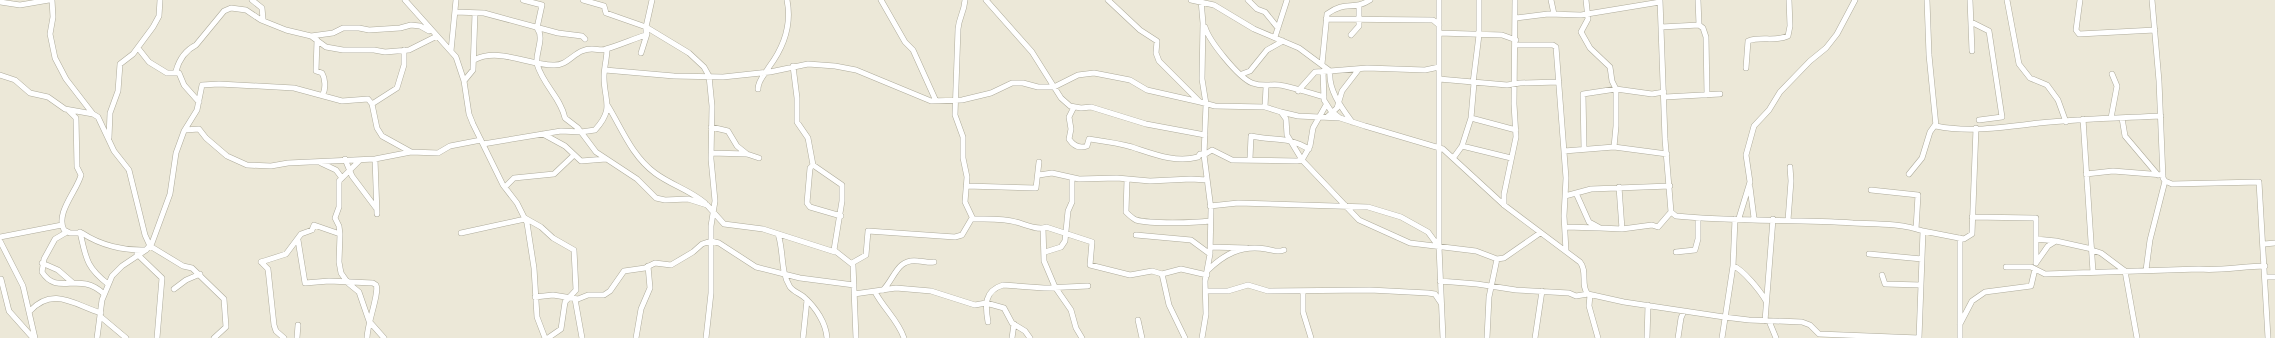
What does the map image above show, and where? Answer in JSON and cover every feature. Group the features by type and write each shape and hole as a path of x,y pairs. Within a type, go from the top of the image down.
{"street":[{"path":"0,2 20,5 51,0 53,17 50,34 55,58 66,79 93,114 98,117 116,154 130,170 145,235 150,246 183,266 192,268 200,274 206,283 219,292 225,301 226,327 214,338"},
{"path":"109,138 110,113 118,91 120,64 133,54 153,27 158,16 160,0"},
{"path":"252,0 260,6 263,12 263,19"},
{"path":"260,6 261,0"},
{"path":"405,0 456,57 464,81 469,114 505,187 525,218 528,227 530,250 534,268 537,317 546,338 562,326 562,310 565,301 576,290 574,249 553,238 541,227 525,218 461,233"},
{"path":"451,51 456,0"},
{"path":"523,0 542,5 537,28 540,34 537,62 548,88 563,107 565,118 581,132 594,149 606,159 615,163 621,170 639,181 647,191 657,198 665,200 682,198 707,205"},
{"path":"583,0 604,6 606,13 654,31 690,54 704,67 709,76 712,106 711,153 715,201 710,241 711,292 706,338"},
{"path":"641,53 652,0"},
{"path":"758,89 759,81 777,56 784,39 790,18 787,0"},
{"path":"881,0 905,42 912,50 936,101"},
{"path":"965,0 964,12 959,21 955,100 956,118 963,136 966,208 972,218"},
{"path":"986,0 1032,52 1061,98 1074,107 1091,107 1146,124 1204,135"},
{"path":"1108,0 1140,30 1157,41 1156,53 1160,61 1200,102"},
{"path":"1191,0 1214,5 1254,29 1299,48 1322,64 1330,71 1332,88 1339,104 1352,122"},
{"path":"1248,0 1257,8 1265,12 1278,28"},
{"path":"1275,37 1287,0"},
{"path":"1322,64 1327,14 1335,7 1359,5 1370,0"},
{"path":"1439,0 1439,247 1443,338"},
{"path":"1454,157 1462,146 1471,118 1479,34 1479,0"},
{"path":"1504,205 1504,194 1516,130 1514,85 1516,42 1515,0"},
{"path":"1552,0 1554,14"},
{"path":"1586,0 1588,14 1581,32 1590,48 1610,67 1612,81 1616,89 1616,126 1614,147"},
{"path":"1698,0 1699,25 1703,28 1706,37 1707,95"},
{"path":"1746,68 1748,41 1755,38 1772,39 1788,36 1789,0"},
{"path":"1754,218 1746,155 1754,126 1769,110 1780,92 1810,61 1826,48 1837,34 1855,0"},
{"path":"1909,174 1922,158 1930,132 1935,126 1927,0"},
{"path":"1970,0 1972,51"},
{"path":"2007,0 2019,64 2030,78 2047,85 2058,100 2066,122"},
{"path":"2080,0 2076,30 2079,34 2155,30"},
{"path":"2152,0 2161,116 2160,175"},
{"path":"1516,18 1554,14 1575,16 1660,1 1671,212 1662,225 1658,227 1652,225 1622,228 1566,228"},
{"path":"1201,2 1204,23 1208,36 1215,47 1230,64 1252,83 1266,86 1280,85 1324,97"},
{"path":"1351,35 1359,27 1359,5"},
{"path":"176,72 181,59 190,48 196,45 224,11 229,8 246,10 261,20 275,26 311,36 331,48 353,51 404,50 415,48 437,36"},
{"path":"455,12 475,13 562,34 580,36 585,39"},
{"path":"464,81 473,72 475,13"},
{"path":"1326,19 1340,17 1359,20 1433,20 1439,25"},
{"path":"1971,22 1989,31 2002,117 1979,120"},
{"path":"1202,338 1206,314 1207,273 1210,254 1210,206 1204,155 1206,104 1202,79 1204,23"},
{"path":"311,36 333,32 344,28 370,30 416,24 437,36"},
{"path":"1661,27 1699,25"},
{"path":"474,60 498,56 557,65 569,61 584,50 592,48 607,49 654,31"},
{"path":"1439,34 1504,35 1516,42 1555,46 1564,151 1566,251"},
{"path":"317,40 316,71 322,73 324,76 325,89 323,94"},
{"path":"1242,74 1250,71 1267,50 1283,41"},
{"path":"138,48 149,62 167,73 176,72"},
{"path":"607,49 605,92 608,106 625,139 653,171 673,185 692,193 707,205 724,224 763,229 835,252 852,263"},
{"path":"372,104 397,88 404,65 404,50"},
{"path":"605,70 674,76 709,76 766,72 793,66 814,64 847,68 924,100 936,101 962,100 991,92 1012,83 1023,83 1038,87 1054,87 1078,75 1094,73 1130,80 1147,90 1215,106 1265,106 1298,116 1327,116 1340,118 1439,147 1454,157 1504,205 1582,264 1585,291 1589,294 1589,306 1598,338"},
{"path":"793,66 797,98 797,122 808,138 812,165 810,168 808,203 810,207 840,216"},
{"path":"1298,91 1315,72 1360,69 1414,70 1439,67"},
{"path":"1327,116 1333,113 1339,104 1342,91 1360,69"},
{"path":"1324,71 1324,97 1326,104 1333,113 1340,118"},
{"path":"176,72 199,102"},
{"path":"2111,118 2117,86 2112,74"},
{"path":"0,75 15,80 30,93 48,97 68,110 76,118 77,167 81,175 67,205 62,225 64,230 68,232"},
{"path":"1439,79 1514,85 1520,83 1559,82"},
{"path":"97,338 104,294 108,284 116,272 139,256 150,246 166,205 176,154 185,130 192,122 199,102 201,86 211,84 294,88 323,94 342,100 368,99 372,104 375,123 382,136 411,152"},
{"path":"1265,106 1266,86"},
{"path":"1584,149 1583,94 1616,89 1664,95 1720,94"},
{"path":"1302,160 1309,149 1313,128 1326,104"},
{"path":"185,130 199,129 206,138 227,156 245,165 271,166 288,162 375,159 411,152 435,154 450,146 564,131 581,132 596,130 605,117 608,106"},
{"path":"1074,107 1069,117 1071,129 1069,136 1071,142 1082,148 1087,146 1089,139 1123,145 1155,155 1175,159 1198,157 1200,154 1204,155 1212,150 1232,160 1302,160"},
{"path":"68,110 93,114"},
{"path":"1281,112 1286,119 1287,135 1302,160 1345,206 1364,222 1410,243 1476,251 1497,259 1512,253 1540,233"},
{"path":"1935,126 1949,129 1976,128 2066,122 2083,119 2161,116"},
{"path":"1471,118 1516,130"},
{"path":"2122,118 2126,136 2165,181 2172,184 2259,182 2266,277 2268,338"},
{"path":"2083,119 2093,272"},
{"path":"711,127 728,131 737,146 748,154 759,158"},
{"path":"1671,212 1676,216 1698,218 1754,218 1887,225 1916,229 1964,239 1972,234 1976,128"},
{"path":"543,134 565,146 583,161 606,159"},
{"path":"1250,159 1251,136 1270,140 1290,140 1309,149"},
{"path":"1462,146 1511,158"},
{"path":"1564,151 1614,147 1667,154"},
{"path":"711,153 748,154"},
{"path":"505,187 514,178 554,174 574,155"},
{"path":"345,159 355,182 377,211 375,159"},
{"path":"360,160 349,170 338,185 339,207 335,218 339,226 340,234 340,268 348,283 359,292 369,321 384,338"},
{"path":"320,162 336,170 342,178"},
{"path":"966,186 1036,188 1039,175 1039,162"},
{"path":"812,165 841,184 840,216 835,252"},
{"path":"1788,220 1791,180 1790,167"},
{"path":"2086,174 2113,171 2160,175"},
{"path":"1039,175 1052,173 1072,179 1207,180"},
{"path":"1044,252 1061,247 1066,241 1068,211 1072,202 1072,179"},
{"path":"1127,179 1126,212 1130,217 1136,220 1151,221 1210,221"},
{"path":"2146,270 2150,240 2165,181"},
{"path":"1722,338 1733,266 1737,219 1750,182"},
{"path":"1565,196 1576,194 1584,190 1620,187 1670,186"},
{"path":"1620,187 1622,228"},
{"path":"1871,190 1918,195 1916,229"},
{"path":"1576,194 1589,222 1599,228"},
{"path":"1210,206 1238,203 1278,206 1368,207 1401,217 1428,232 1439,247"},
{"path":"972,218 1014,221 1043,228 1046,227 1092,242 1090,265 1130,275 1152,270 1162,274 1181,270 1207,273"},
{"path":"852,263 866,255 868,231 955,236 962,235 972,218"},
{"path":"1676,252 1695,250 1698,239 1698,218"},
{"path":"1960,324 1972,301 1985,292 2031,286 2035,266 2036,218 1972,218"},
{"path":"1773,219 1766,302 1767,321 1776,338"},
{"path":"0,237 62,225"},
{"path":"276,338 268,284 268,269 261,262 286,254 301,234 312,230 314,225 340,234"},
{"path":"1043,228 1044,252 1042,254 1044,261 1055,287 1071,310 1076,328 1082,338"},
{"path":"1440,281 1542,291 1576,296 1589,294 1624,302 1724,317 1767,321 1802,322 1810,325 1819,336 1872,335 1881,338 1919,338 1923,231"},
{"path":"104,294 92,284 62,284 48,280 42,272 42,263 56,237 68,232 80,232 103,244 134,251 146,250"},
{"path":"80,232 86,261 95,273 108,284"},
{"path":"778,234 782,247 784,273 791,288 807,300 823,322 827,338"},
{"path":"1136,235 1191,240 1210,254"},
{"path":"1960,238 1960,338"},
{"path":"2036,239 2056,241 2092,249 2125,271 2137,338"},
{"path":"298,240 305,283 329,281 373,283 376,285 378,292 369,321 367,338"},
{"path":"0,241 23,286 30,311 34,338"},
{"path":"535,297 553,295 575,299 590,295 605,294 622,272 656,263 671,265 693,252 702,244 710,241 719,243 752,266 800,278 854,286"},
{"path":"2035,266 2048,246 2056,241"},
{"path":"2264,244 2275,243"},
{"path":"1210,247 1267,249 1279,252 1284,250"},
{"path":"1207,273 1225,254 1247,248"},
{"path":"134,251 162,278 158,338"},
{"path":"1869,254 1922,259"},
{"path":"1487,338 1491,287 1497,259"},
{"path":"882,291 888,285 899,265 905,262 934,262"},
{"path":"42,263 58,270 73,283"},
{"path":"852,263 856,338"},
{"path":"636,338 641,309 650,288 648,266"},
{"path":"1733,266 1739,270 1759,291 1766,302"},
{"path":"2006,267 2035,266 2046,274 2146,270 2216,270 2236,267 2265,266"},
{"path":"174,289 186,280 200,274"},
{"path":"1162,274 1169,305 1185,338"},
{"path":"1882,275 1885,284 1921,286"},
{"path":"2266,277 2275,277"},
{"path":"1,279 2,295 9,311 34,338"},
{"path":"988,322 986,303 989,292 1003,284 1055,287 1088,286"},
{"path":"1206,291 1237,290 1248,285 1268,291 1370,290 1428,293 1435,294 1441,304"},
{"path":"854,294 896,288 931,291 975,305 986,303 1004,308 1014,324 1025,331 1030,338"},
{"path":"1303,291 1303,312 1310,338"},
{"path":"1535,338 1542,291"},
{"path":"875,292 883,306 898,323 904,338"},
{"path":"30,311 41,302 62,299 101,315 126,338"},
{"path":"575,299 582,338"},
{"path":"803,338 807,300"},
{"path":"1647,338 1648,305"},
{"path":"1680,338 1681,318 1684,311"},
{"path":"1138,320 1142,338"},
{"path":"1012,338 1014,324"},
{"path":"297,338 298,325"},
{"path":"276,331 284,338"}]}
